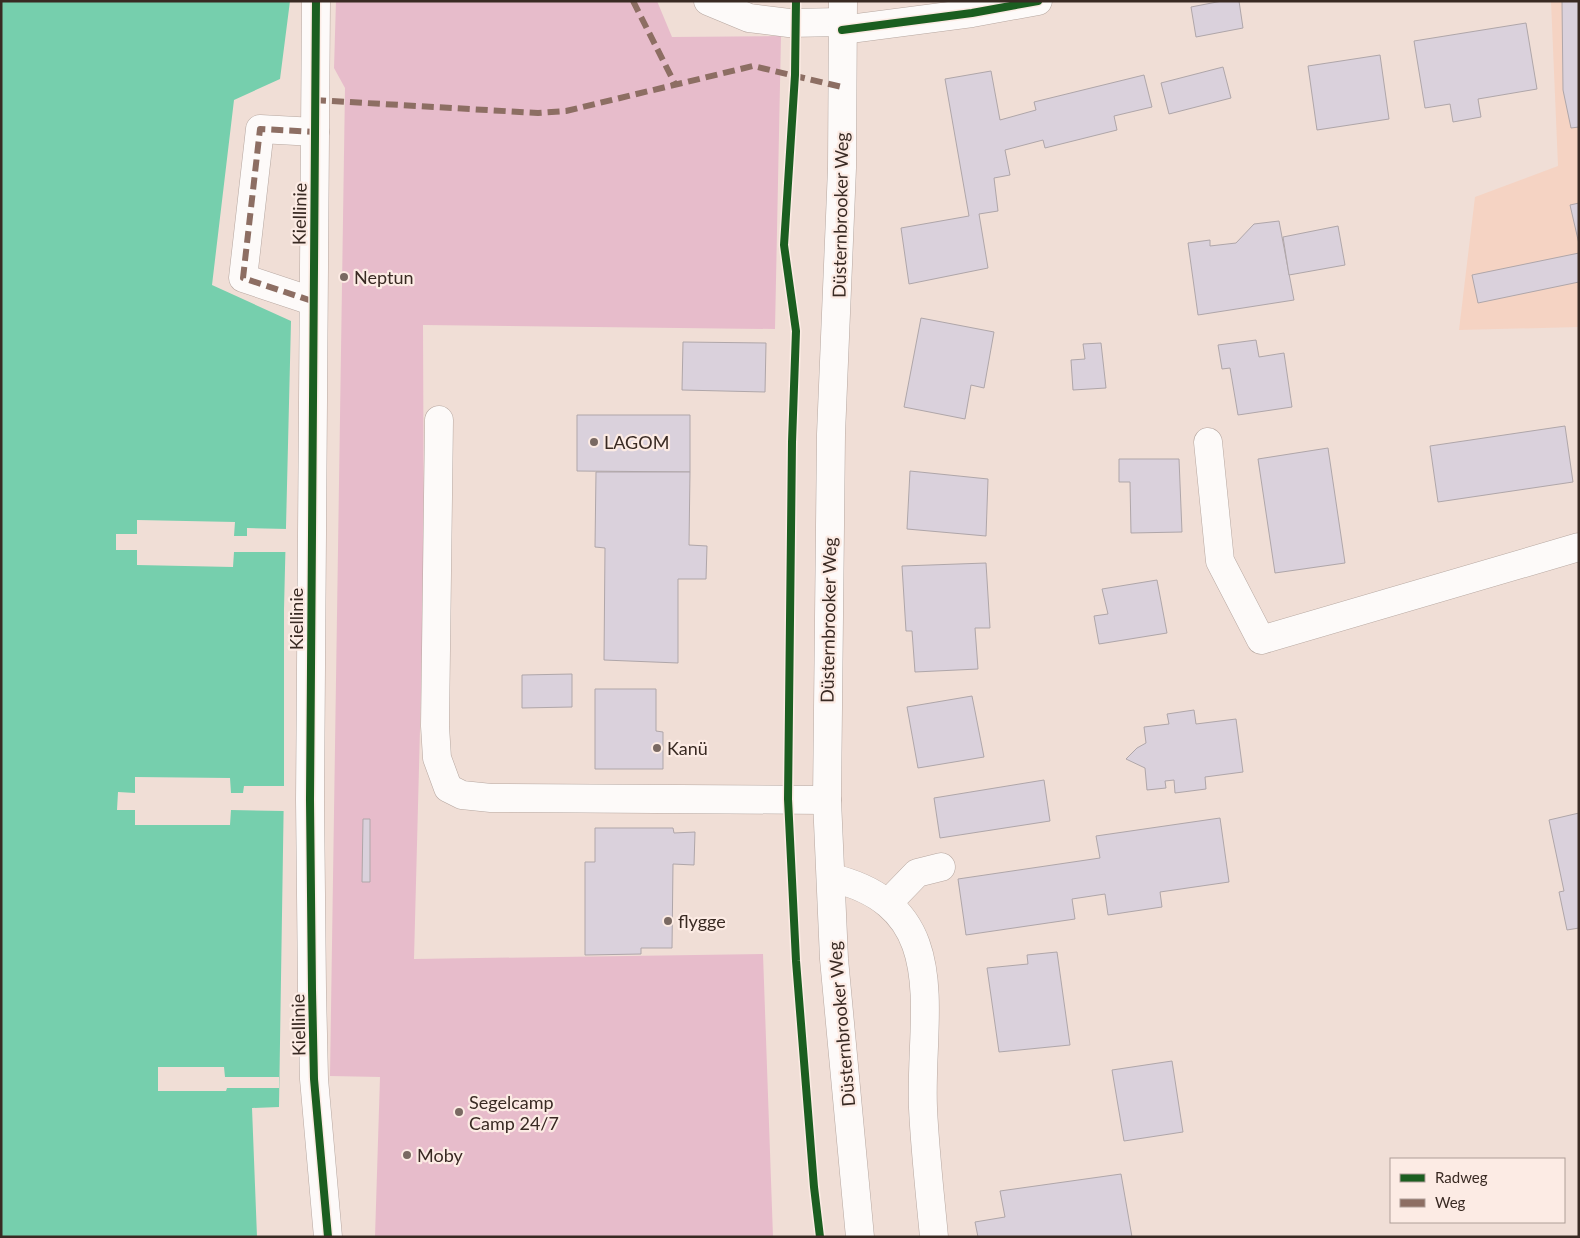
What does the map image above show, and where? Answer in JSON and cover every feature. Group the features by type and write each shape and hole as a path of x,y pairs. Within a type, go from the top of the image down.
{"street":[{"name":"Kiellinie","path":"316,1 316,132 312,301 310,800 314,1079 328,1237"},
{"path":"708,1 750,10 789,23 842,18 962,14 1038,1"},
{"name":"Düsternbrooker Weg","path":"842,18 842,178 831,443 827,800 832,878 834,959 860,1237"},
{"path":"312,301 243,278 260,129 316,132"},
{"path":"439,420 435,726 437,758 448,788 462,795 491,798 827,800"},
{"path":"1208,442 1220,561 1261,640 1579,547"},
{"path":"888,903 917,872 941,867"},
{"path":"832,878 855,884 872,892 888,903 900,915 914,938 922,966 926,995 923,1107 934,1237"}],"shaded area":[{"path":"1,1 290,1 280,79 234,100 212,285 291,321 284,609 284,786 279,1107 252,1108 257,1237 1,1237"},
{"path":"336,1 657,1 672,37 781,36 775,329 423,325 424,576 414,959 763,954 773,1237 375,1237 380,1077 330,1076 345,88 334,68"},
{"path":"1551,1 1579,1 1579,327 1459,330 1475,197 1558,166"}],"pier":[{"path":"137,520 235,522 234,536 247,536 247,528 287,529 287,552 234,552 233,567 137,565 137,550 116,550 116,534 137,534"},
{"path":"135,777 230,778 231,793 243,793 244,786 284,786 284,811 231,810 230,825 135,825 135,810 117,810 118,792 135,793"},
{"path":"158,1067 224,1067 225,1077 279,1077 279,1088 227,1088 226,1091 158,1091"}],"building":[{"path":"1222,1 1239,1 1243,28 1196,37 1191,7"},
{"path":"1562,1 1579,1 1579,127 1571,128 1563,90"},
{"path":"1526,23 1537,89 1478,99 1481,117 1453,122 1450,104 1425,108 1414,41"},
{"path":"1380,55 1389,119 1317,130 1308,66"},
{"path":"1223,67 1231,98 1169,114 1161,83"},
{"path":"991,71 1000,120 1036,110 1034,102 1144,75 1152,107 1114,116 1117,130 1045,148 1043,140 1005,150 1010,175 994,178 998,211 979,214 988,268 909,284 901,228 969,216 945,79"},
{"path":"1579,203 1579,244 1570,205"},
{"path":"1279,221 1294,300 1198,315 1188,243 1210,240 1210,246 1236,243 1254,224"},
{"path":"1338,226 1345,265 1289,275 1283,237"},
{"path":"1579,253 1579,282 1478,303 1472,275"},
{"path":"921,318 994,332 984,388 971,385 965,419 904,407"},
{"path":"1256,340 1259,357 1284,353 1292,407 1238,415 1230,368 1222,369 1218,345"},
{"path":"683,342 766,343 765,392 682,390"},
{"path":"1101,343 1106,388 1073,390 1071,360 1085,359 1083,344"},
{"path":"577,415 690,415 690,472 577,471"},
{"path":"1565,426 1573,482 1438,502 1430,446"},
{"path":"1328,448 1345,563 1275,573 1258,459"},
{"path":"1119,459 1179,459 1182,532 1131,533 1130,482 1119,482"},
{"path":"910,471 988,479 986,536 907,529"},
{"path":"596,472 690,472 689,545 707,546 706,579 678,579 678,663 604,660 605,548 595,547"},
{"path":"986,563 990,628 975,628 978,669 915,672 912,631 906,631 902,566"},
{"path":"1157,580 1167,633 1099,644 1094,616 1108,614 1102,589"},
{"path":"572,674 572,707 522,708 522,675"},
{"path":"595,689 656,689 656,731 663,732 663,769 595,769"},
{"path":"972,696 984,757 918,768 907,707"},
{"path":"1194,710 1196,724 1236,719 1243,772 1205,777 1206,789 1175,793 1174,780 1165,781 1166,788 1147,790 1145,768 1126,759 1137,748 1146,743 1144,727 1169,724 1167,714"},
{"path":"1044,780 1050,821 940,838 934,798"},
{"path":"1579,813 1579,928 1567,930 1559,892 1564,891 1549,820"},
{"path":"1220,818 1229,882 1160,892 1162,907 1108,915 1105,894 1072,899 1075,919 966,935 958,879 1100,858 1096,836"},
{"path":"363,819 370,819 370,882 362,882"},
{"path":"595,828 673,828 674,833 695,832 694,865 673,864 672,948 641,948 641,954 585,955 585,862 595,862"},
{"path":"1057,952 1070,1045 999,1052 987,968 1028,964 1027,955"},
{"path":"1172,1061 1183,1132 1124,1141 1112,1070"},
{"path":"1121,1174 1132,1237 978,1237 975,1222 1005,1217 1000,1191"}],"marked path":[{"path":"633,1 675,84"},
{"path":"314,100 538,113 566,111 753,66 842,87"},
{"path":"312,301 243,278 260,129 315,132"}],"cycle path":[{"path":"316,1 310,800 314,1079 328,1237"},
{"path":"796,1 795,75 784,245 796,331 792,442 788,799 796,961 814,1187 820,1237"},
{"path":"842,30 972,13 1038,1"}],"place":[{"name":"Neptun","path":"344,277"},
{"name":"LAGOM","path":"594,442"},
{"name":"Kanü","path":"657,748"},
{"name":"flygge","path":"668,921"},
{"name":"Segelcamp Camp 24/7","path":"459,1112"},
{"name":"Moby","path":"407,1155"}]}
